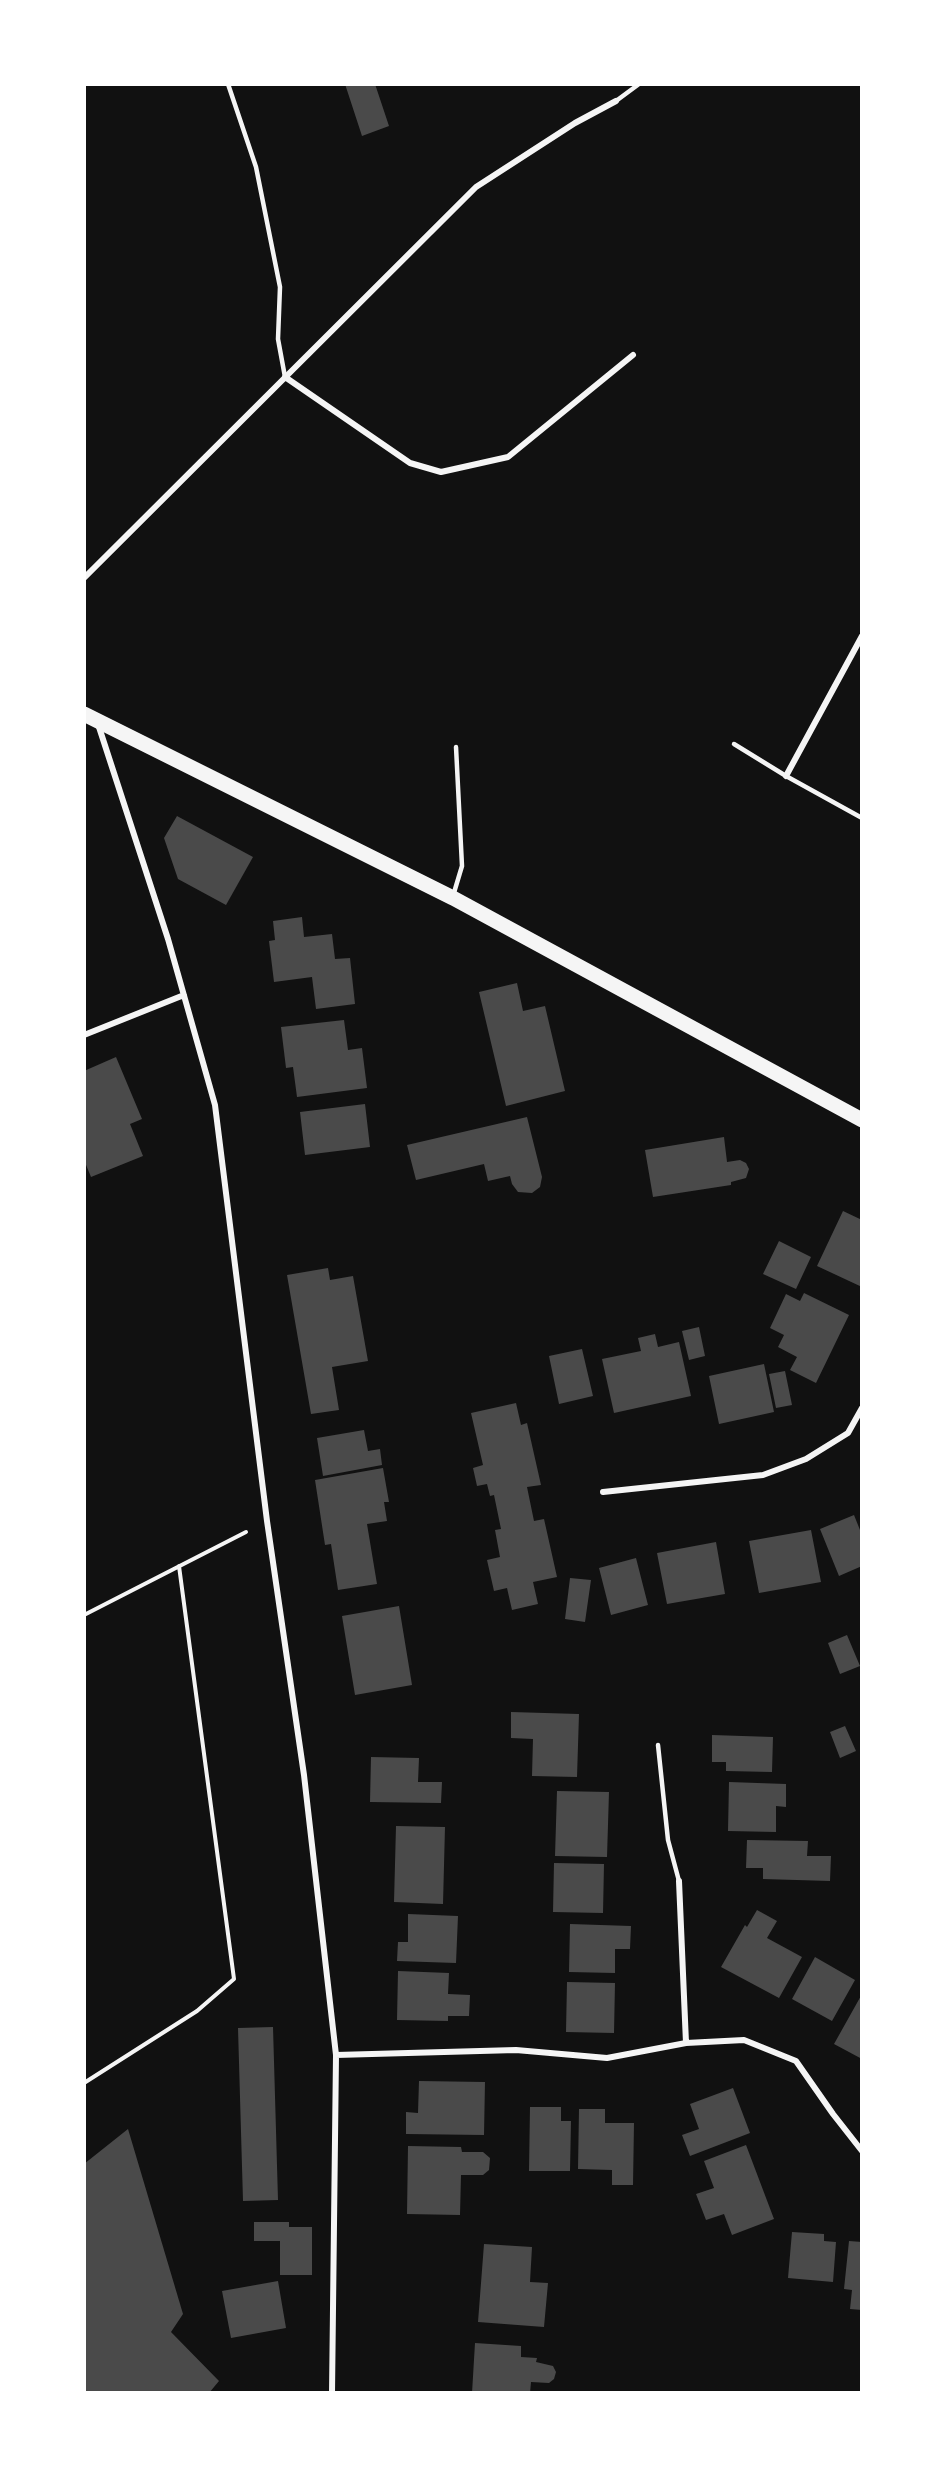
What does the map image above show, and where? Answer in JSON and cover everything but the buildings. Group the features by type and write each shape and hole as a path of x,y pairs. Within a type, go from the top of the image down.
{"main road":[{"path":"91,718 453,898 862,1120"}],"street":[{"path":"84,578 476,187 575,123 616,101"},
{"path":"285,378 410,463 441,472 508,457 633,355"},
{"path":"786,776 862,636"},
{"path":"91,718 184,995 215,1105 267,1521 304,1775 336,2055 332,2393"},
{"path":"84,1035 184,995"},
{"path":"603,1492 763,1475 806,1460 848,1432 862,1408"},
{"path":"679,1881 686,2043"},
{"path":"336,2055 516,2050 607,2058 686,2043 744,2040 796,2061 832,2115 862,2151"}],"lane":[{"path":"228,84 256,167 280,286 278,339 285,378"},
{"path":"616,101 639,84"},
{"path":"734,744 862,818"},
{"path":"453,898 462,866 456,747"},
{"path":"658,1745 668,1840 679,1881"}],"path":[{"path":"84,1615 267,1521"},
{"path":"84,2083 197,2011 234,1979 179,1566"}]}
